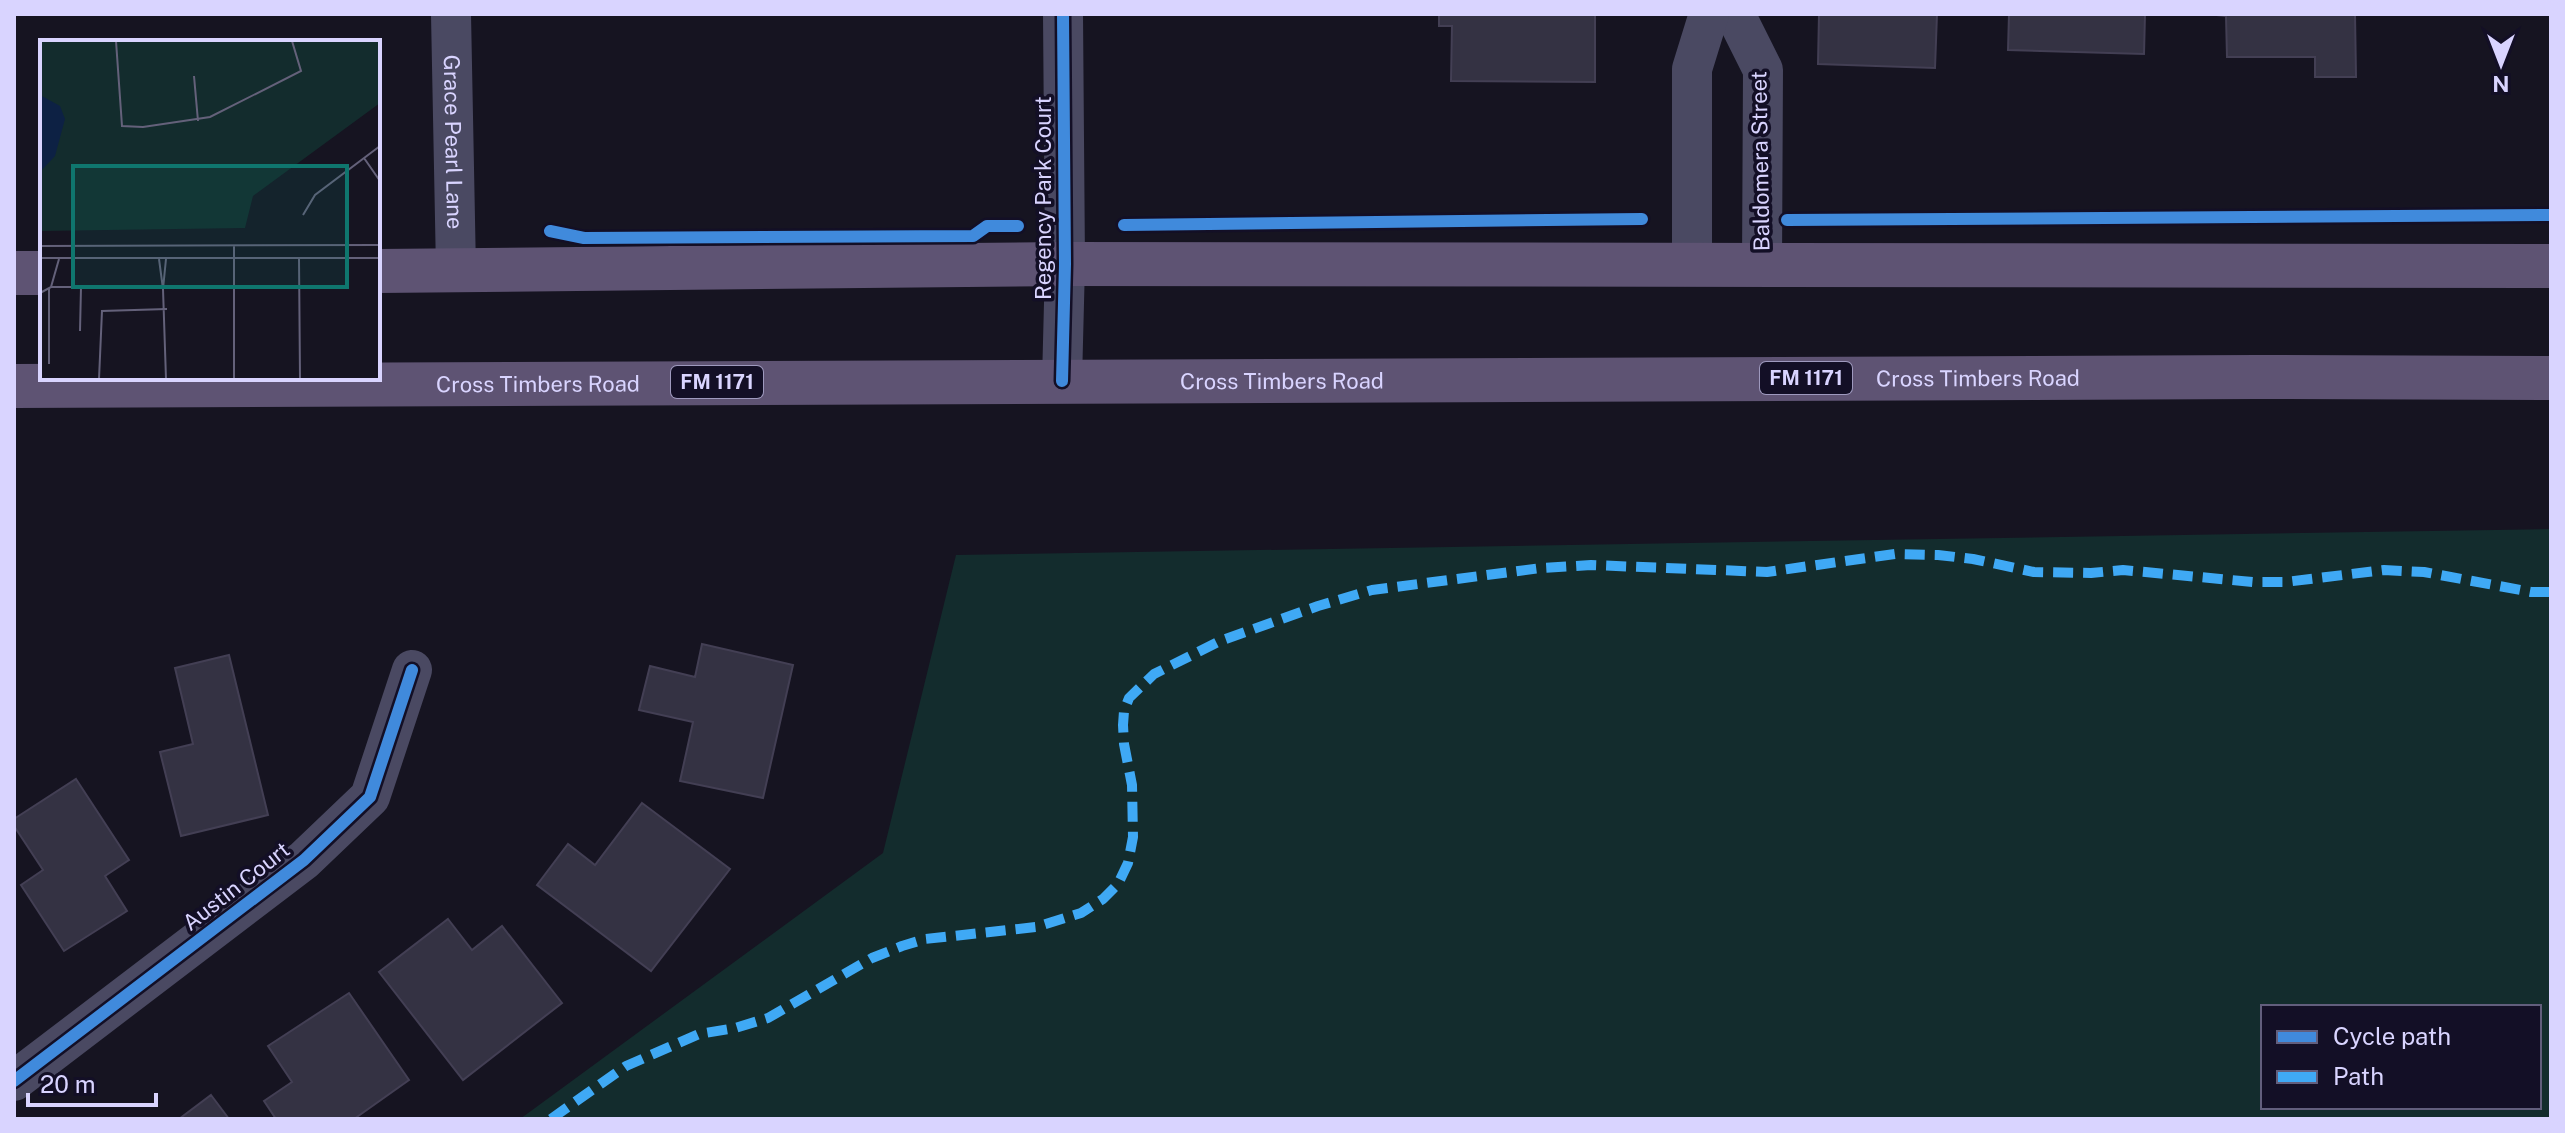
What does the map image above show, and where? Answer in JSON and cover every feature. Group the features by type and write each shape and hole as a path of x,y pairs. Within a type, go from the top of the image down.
{"main road":[{"path":"380,271 1065,264 2551,266"},
{"path":"14,273 40,273"},
{"name":"Cross Timbers Road","path":"14,386 2551,378"}],"street":[{"name":"Grace Pearl Lane","path":"451,14 456,270"},
{"name":"Regency Park Court","path":"1062,381 1065,264 1063,14"},
{"path":"1692,265 1692,69 1709,14"},
{"name":"Baldomera Street","path":"1735,14 1763,70 1762,266"},
{"name":"Austin Court","path":"14,1081 304,860 370,797 412,670"}],"green space":[{"path":"2551,529 2551,1119 520,1119 883,853 956,555"}],"building":[{"path":"1439,14 1595,14 1595,82 1451,81 1452,26 1439,26"},
{"path":"1819,14 1937,14 1935,68 1818,64"},
{"path":"2009,14 2145,14 2144,54 2008,50"},
{"path":"2207,14 2355,14 2356,77 2315,77 2315,57 2227,57 2226,16"},
{"path":"702,644 793,665 763,798 680,781 693,722 639,710 650,666 695,677"},
{"path":"229,655 268,815 181,836 160,752 193,744 175,668"},
{"path":"76,779 129,860 105,876 127,911 64,951 21,885 43,870 14,826 14,819"},
{"path":"642,803 730,869 651,971 537,885 568,844 595,865"},
{"path":"448,919 472,950 502,926 562,1003 463,1080 379,972"},
{"path":"349,993 409,1080 354,1119 276,1119 264,1101 292,1082 268,1046"},
{"path":"211,1095 229,1119 179,1119"}],"marked path":[{"path":"551,1119 626,1066 699,1034 768,1018 872,958 902,946 925,939 1036,927 1081,913 1103,899 1118,884 1128,863 1133,837 1132,785 1123,725 1129,698 1154,674 1220,641 1372,590 1541,568 1591,565 1767,572 1895,554 1973,559 2034,572 2123,570 2253,582 2285,582 2384,570 2424,572 2531,592 2551,592"}],"cycle path":[{"path":"1062,381 1065,264 1063,14"},
{"path":"1787,220 2551,215"},
{"path":"1124,225 1642,219"},
{"path":"550,231 584,238 973,236 987,226 1018,226"},
{"path":"14,1081 304,860 370,797 412,670"}]}
